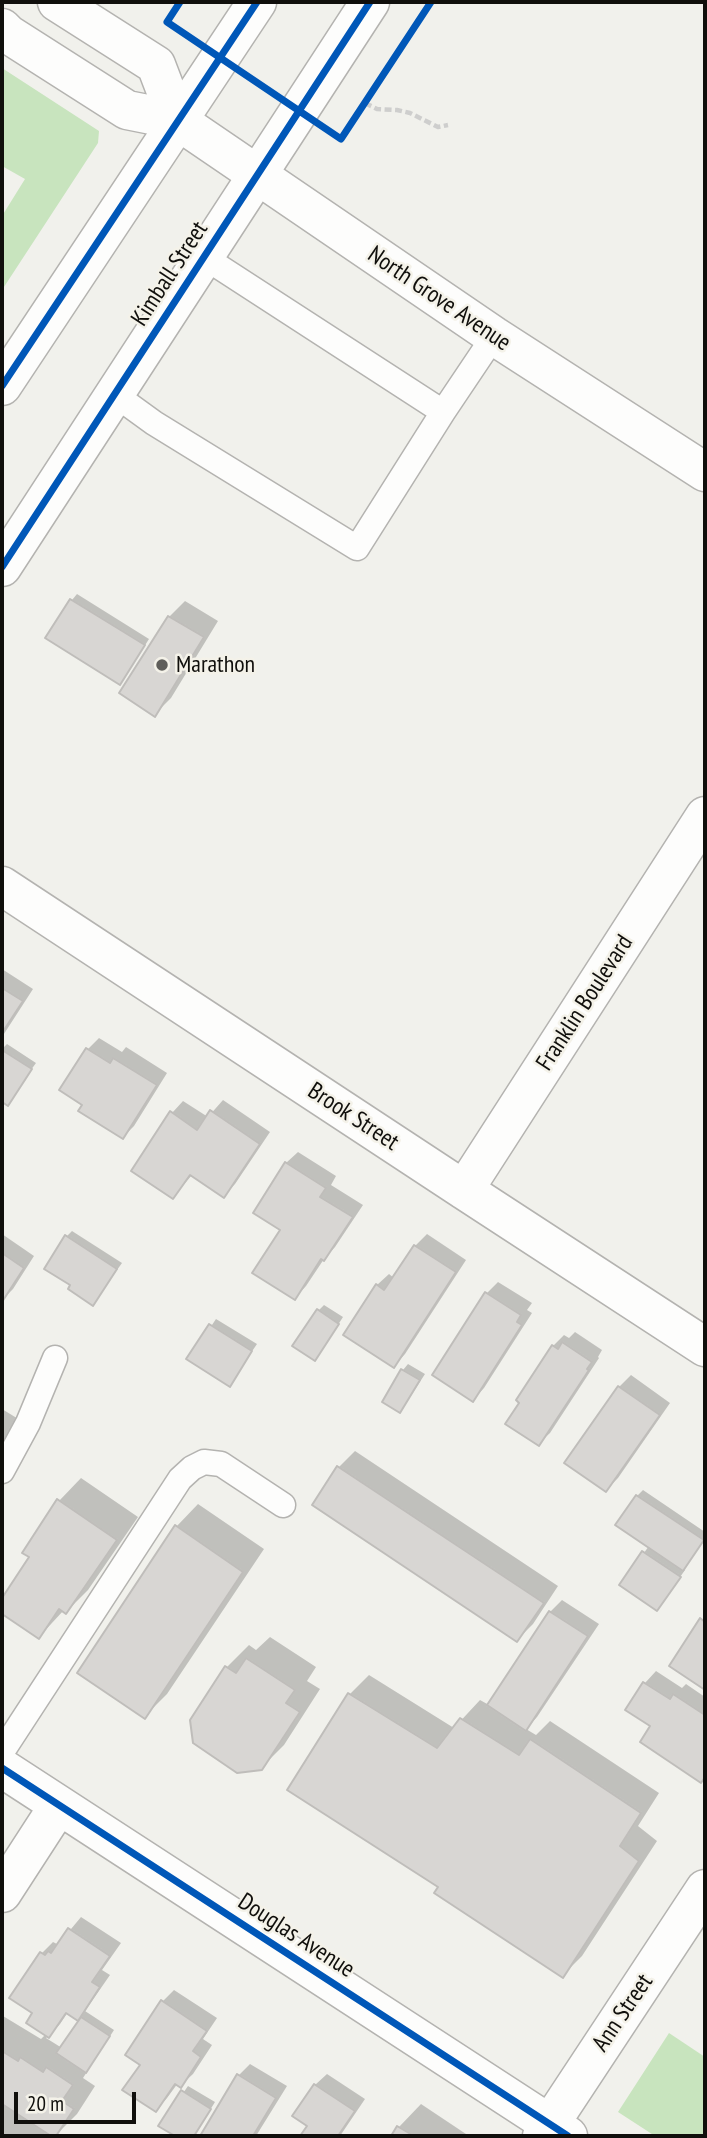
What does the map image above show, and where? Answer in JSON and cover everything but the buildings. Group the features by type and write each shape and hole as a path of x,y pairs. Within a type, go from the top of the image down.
{"street":[{"path":"57,2 156,65 177,120"},
{"path":"2,386 257,2"},
{"name":"Kimball Street","path":"2,567 370,2"},
{"name":"North Grove Avenue","path":"2,28 127,110 177,120 494,336 705,472"},
{"name":"Franklin Boulevard","path":"464,1190 705,816"},
{"name":"Brook Street","path":"2,886 705,1347"},
{"name":"Douglas Avenue","path":"2,1768 553,2132"},
{"path":"2,1893 59,1805"},
{"name":"Ann Street","path":"553,2132 705,1889"}],"lane":[{"path":"204,257 443,412"},
{"path":"114,394 154,423 357,548 494,336"},
{"path":"2,1471 28,1423 55,1358"},
{"path":"2,1752 180,1479 192,1468 204,1462 220,1464 283,1505"}],"path":[{"path":"359,112 373,92"},
{"path":"365,103 377,109 410,113 433,126 448,125"}],"green space":[{"path":"2,68 99,131 98,143 2,290 2,216 25,179 2,166"},
{"path":"669,2033 705,2057 705,2136 655,2136 618,2112"}],"cycle path":[{"path":"180,2 167,22 341,139 431,2"},
{"path":"2,386 257,2"},
{"path":"2,567 370,2"},
{"path":"2,1768 568,2136"}],"place":[{"name":"Marathon","path":"162,665"}]}
